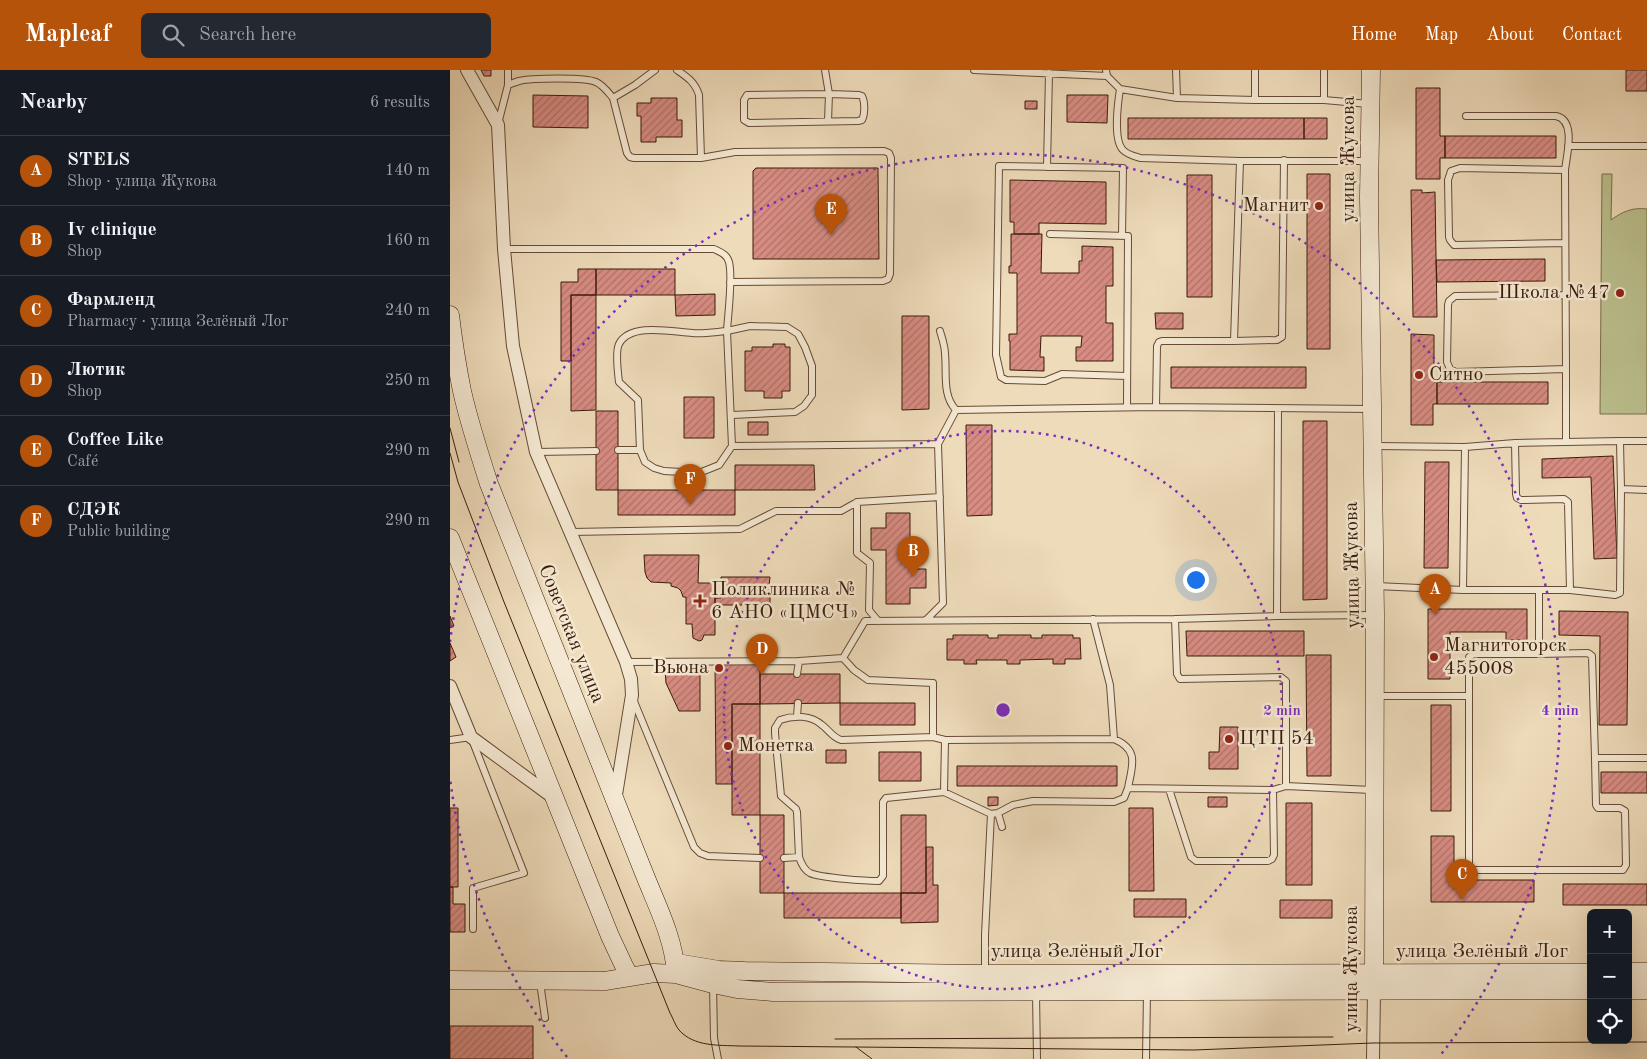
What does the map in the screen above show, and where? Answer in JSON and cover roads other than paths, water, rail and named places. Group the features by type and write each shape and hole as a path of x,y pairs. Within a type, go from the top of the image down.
{"main road":[{"name":"улица Жукова","path":"1371,70 1369,161 1375,586 1374,982"},
{"name":"Советская улица","path":"450,314 462,392 489,484 670,937 676,968"},
{"path":"450,538 610,936 627,972"},
{"name":"улица Зелёный Лог","path":"450,980 567,981 627,972 649,962 676,968 713,984 737,989 773,992 1147,991 1587,972"},
{"name":"улица Зелёный Лог","path":"676,968 745,971 1374,982 1587,990"},
{"path":"1632,972 1647,972"},
{"path":"1632,990 1647,990"}],"street":[{"path":"467,70 498,125 504,249 513,346 536,452 626,662 631,679 632,695 615,801"},
{"path":"450,686 471,737 554,798"},
{"name":"улица Жукова","path":"1373,1059 1374,982"}],"lane":[{"path":"498,125 508,85 508,70"},
{"path":"613,98 655,70"},
{"path":"677,70 692,80 697,86 702,158"},
{"path":"825,70 829,94 828,121"},
{"path":"974,70 1107,73 1120,89 1177,98 1324,100 1370,104"},
{"path":"1176,70 1177,98"},
{"path":"1255,70 1255,100"},
{"path":"1324,70 1324,100"},
{"path":"1047,167 1049,73"},
{"path":"508,85 518,81 533,79 588,79 597,82 613,98 627,153 630,157 634,158 702,158 735,152 884,151 889,154 891,158 890,274 888,279 883,281 730,282"},
{"path":"1120,89 1118,143 1121,149 1130,155 1140,158 1240,161 1369,161"},
{"path":"861,95 864,100 864,116 862,120 828,121 747,123 744,118 745,96 861,95"},
{"path":"1466,116 1560,117 1567,122 1568,146 1565,170 1566,442"},
{"path":"1568,146 1647,146"},
{"path":"1156,407 1157,346 1159,342 1277,340 1282,337 1284,160"},
{"path":"1234,341 1240,161"},
{"path":"1122,236 1123,168 999,166 996,355 1001,377 1006,380 1044,381 1062,374 1127,376"},
{"path":"1565,170 1460,168 1451,171 1448,180 1449,237 1454,245 1565,243"},
{"path":"1050,234 1128,236 1127,407"},
{"path":"504,249 714,249 722,252 729,262 730,282 727,331 732,446 719,465 699,472 664,471 654,468 645,462 640,450 638,400 618,382 618,350 620,343 630,334 638,331 652,330 694,334 727,331 750,326 787,327 798,334 812,366 812,395 804,406 795,412 732,415"},
{"path":"1565,295 1455,296 1449,301 1448,306 1447,362 1450,369 1456,372 1566,369"},
{"path":"940,331 945,352 947,396 950,404 956,410 1127,407 1372,409"},
{"path":"1277,616 1278,409"},
{"path":"926,620 943,603 938,444 956,410"},
{"path":"1375,586 1463,590 1570,590 1615,596 1620,593 1620,440"},
{"path":"1373,446 1465,447 1620,440 1647,441"},
{"path":"732,446 938,444"},
{"path":"1515,444 1517,498 1521,500 1564,499 1568,502 1570,590"},
{"path":"1463,590 1465,447"},
{"path":"618,450 640,450"},
{"path":"536,452 596,451"},
{"path":"1621,489 1647,490"},
{"path":"571,532 740,529 776,511 842,510 858,502 940,497"},
{"path":"858,502 857,553 870,563 869,610 878,621"},
{"path":"1539,590 1539,654"},
{"path":"843,658 865,621 1093,620 1375,615"},
{"path":"1175,619 1177,674 1180,679 1285,679 1286,786"},
{"path":"1093,620 1110,685 1114,739"},
{"path":"1588,653 1592,656 1596,805 1598,808 1620,808 1625,811 1625,869 1472,870 1469,865 1469,659 1472,654 1539,654 1588,653"},
{"path":"626,662 799,661 843,658"},
{"path":"843,658 854,670 868,680 933,684 933,737"},
{"path":"797,674 799,661"},
{"path":"632,695 694,847 700,853 708,856 760,858"},
{"path":"1375,696 1469,696"},
{"path":"797,716 798,703"},
{"path":"994,813 1013,805 1033,801 1114,802 1124,798 1128,788 1132,754 1124,743 1114,739 945,740 933,737 840,740 811,718 797,716 780,720 775,728 781,796 797,812 799,857 802,866 809,872 879,881 883,876 883,802 888,797 944,792 994,813 1002,827"},
{"path":"450,740 471,737 524,873 473,888 473,929"},
{"path":"944,792 945,740"},
{"path":"1595,758 1647,758"},
{"path":"1128,788 1273,790 1286,786 1375,790"},
{"path":"1169,789 1191,857 1196,861 1268,861 1272,859 1274,855 1273,790"},
{"path":"985,974 985,934 994,813"},
{"path":"784,858 799,857"},
{"path":"540,981 545,1018"},
{"path":"713,984 714,1038 718,1059"},
{"path":"1036,991 1038,1059"},
{"path":"1146,1059 1147,991"}],"tram line":[{"path":"450,428 459,462"},
{"path":"450,453 458,482 504,602 670,1013 679,1030 692,1040 707,1044 739,1046 1194,1050 1373,1043 1647,1042"},
{"path":"835,1039 1333,1037"},
{"path":"856,1047 872,1059"}],"place":[{"name":"Магнит","path":"1319,206"},
{"name":"Coffee Like","path":"831,235"},
{"name":"Школа №47","path":"1620,293"},
{"name":"Ситно","path":"1419,375"},
{"name":"СДЭК","path":"690,505"},
{"name":"Iv clinique","path":"913,577"},
{"name":"Поликлиника № 6 АНО «ЦМСЧ»","path":"700,601"},
{"name":"STELS","path":"1435,615"},
{"name":"Магнитогорск 455008","path":"1434,657"},
{"name":"Вьюна","path":"719,668"},
{"name":"Лютик","path":"762,675"},
{"name":"ЦТП 54","path":"1229,739"},
{"name":"Монетка","path":"728,746"},
{"name":"Фармленд","path":"1462,900"}]}
